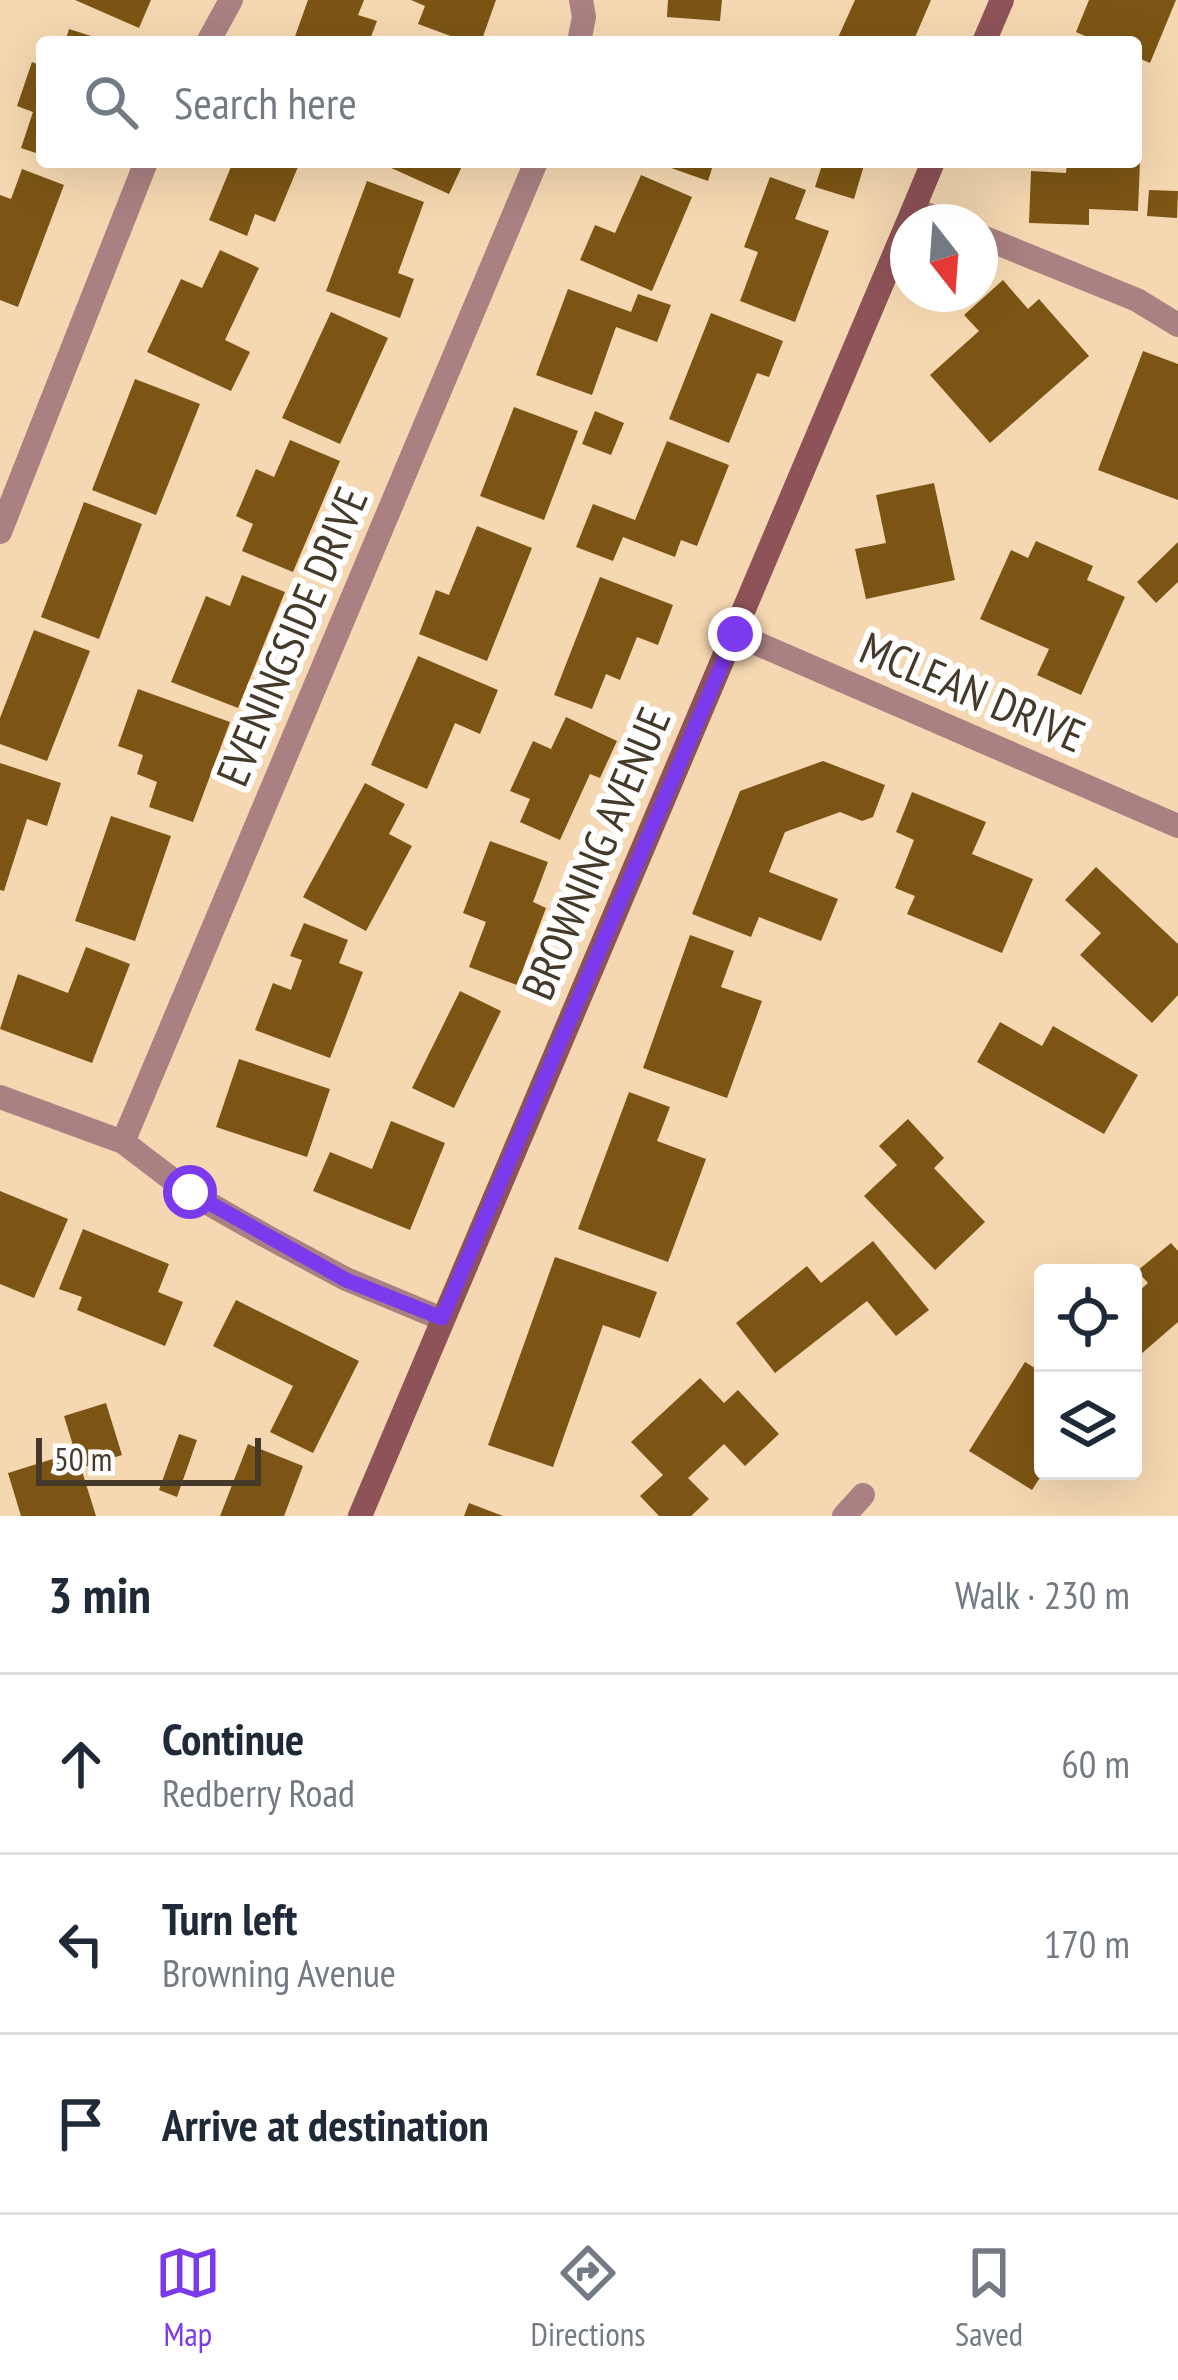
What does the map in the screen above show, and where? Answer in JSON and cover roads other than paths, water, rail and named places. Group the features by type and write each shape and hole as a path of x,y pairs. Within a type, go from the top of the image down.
{"street":[{"path":"211,36 231,0"},
{"path":"580,36 581,0"},
{"path":"987,36 1002,0"},
{"path":"0,532 144,168"},
{"name":"EVENINGSIDE DRIVE","path":"123,1142 533,168"},
{"name":"BROWNING AVENUE","path":"916,204 931,168"},
{"path":"998,243 1137,300 1178,325"},
{"name":"BROWNING AVENUE","path":"360,1516 890,266"},
{"name":"MCLEAN DRIVE","path":"735,634 1178,826"},
{"path":"0,1097 123,1142 190,1192 264,1235 346,1280 442,1318"},
{"path":"844,1516 863,1495"}]}
